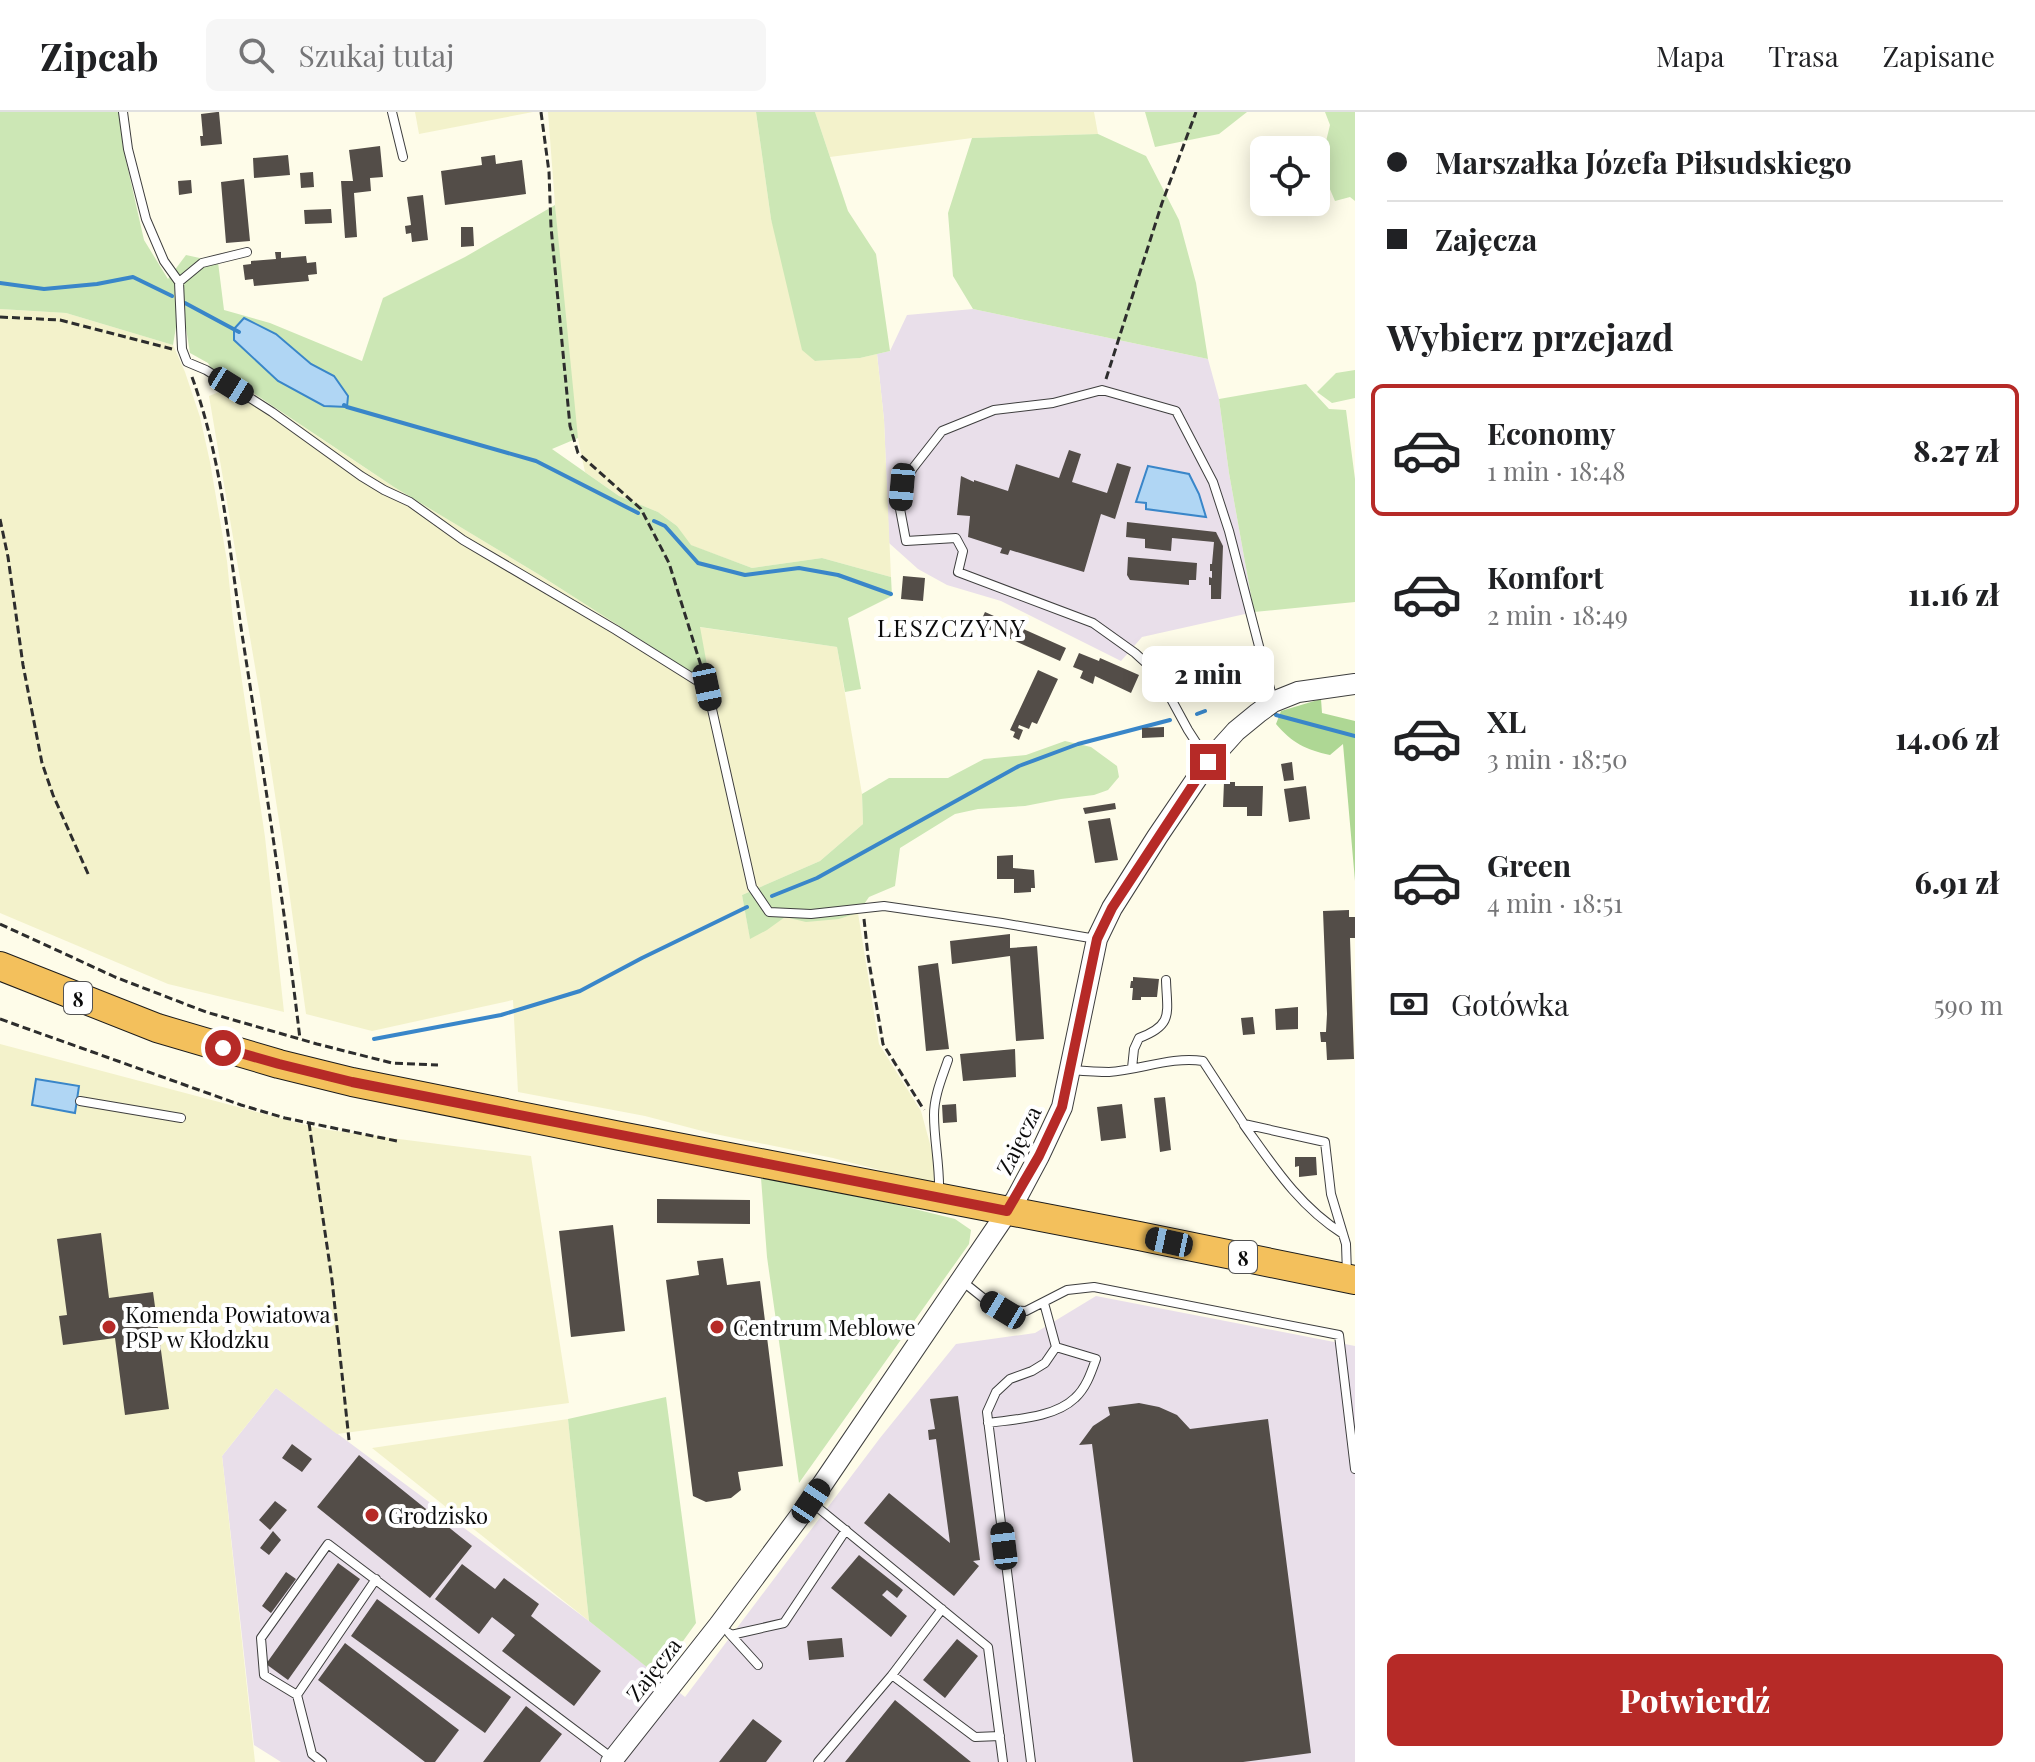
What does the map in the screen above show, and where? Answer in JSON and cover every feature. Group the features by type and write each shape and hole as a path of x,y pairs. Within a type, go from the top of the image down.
{"highway":[{"name":"8","path":"0,966 157,1028 352,1082 1351,1280"},
{"path":"0,982 81,1013 129,1026 157,1028"}],"street":[{"name":"Zajęcza","path":"612,1760 725,1630 1007,1211 1039,1156 1062,1107 1097,939 1112,908 1208,762 1236,731 1273,702 1298,692 1355,684"}],"lane":[{"path":"123,112 128,149 146,219 164,261 179,282 182,349 187,362 206,370 272,412 361,476 410,502 463,540 707,687 752,887 769,912 811,914 884,906 1097,939"},
{"path":"392,112 403,157"},
{"path":"179,282 202,263 247,252"},
{"path":"1208,762 1157,673 1131,650 1093,623 958,572 963,551 956,538 906,541 900,509 902,487 942,431 994,410 1053,403 1102,390 1176,411 1213,482 1229,531 1273,702"},
{"path":"1132,1068 1139,1038 1159,1029 1166,1020 1166,980"},
{"path":"1069,1070 1109,1072 1181,1059 1203,1061 1283,1180 1326,1223 1343,1234"},
{"path":"939,1197 940,1171 934,1114 948,1060"},
{"path":"80,1101 181,1118"},
{"path":"1244,1124 1325,1142 1331,1194 1346,1244 1351,1280"},
{"path":"961,1281 1003,1310 1026,1311 1067,1290 1094,1287 1339,1335 1355,1469"},
{"path":"1031,1762 987,1412 996,1392 1010,1379 1045,1363 1056,1347 1044,1303"},
{"path":"988,1423 1052,1412 1074,1399 1089,1381 1096,1359 1056,1347"},
{"path":"811,1501 988,1647 1003,1762"},
{"path":"725,1630 784,1623 846,1530"},
{"path":"322,1762 312,1754 297,1695 264,1675 261,1638 328,1544 612,1760"},
{"path":"297,1695 376,1579"},
{"path":"818,1762 892,1675 942,1609"},
{"path":"725,1630 758,1665"},
{"path":"892,1675 975,1737 1000,1736"}],"path":[{"path":"541,112 549,172 551,227 570,426 578,453 641,509 669,563 707,687"},
{"path":"1102,390 1162,203 1196,112"},
{"path":"0,317 60,320 96,328 174,350 187,362 203,406 220,487 300,1039"},
{"path":"0,519 42,763 89,876"},
{"path":"863,908 883,1044 935,1127"},
{"path":"0,924 115,977 206,1012 392,1063 438,1065"},
{"path":"0,1019 241,1105 397,1141"},
{"path":"309,1123 332,1280 349,1440"}],"shaded area":[{"path":"973,309 1208,359 1219,399 1254,612 1142,637 1121,661 1001,601 947,585 918,569 889,543 884,420 877,354 890,351 907,315"},
{"path":"1096,1296 1355,1346 1355,1762 281,1762 254,1745 222,1456 276,1388 589,1621 685,1697 880,1438 956,1344 1035,1333"}],"green space":[{"path":"0,112 120,112 123,147 144,240 168,279 186,255 218,262 224,310 270,323 362,361 383,298 465,257 555,205 578,438 552,449 619,496 658,512 677,526 691,545 752,568 822,558 891,577 892,596 848,618 861,689 845,692 837,647 700,627 709,676 699,677 394,487 234,380 224,390 208,363 190,353 186,328 176,327 173,345 66,313 0,309"},
{"path":"415,112 533,112 419,134"},
{"path":"548,112 756,112 771,219 815,361 877,354 884,420 891,577 822,558 752,568 690,545 677,526 658,512 619,496 585,472 576,429"},
{"path":"756,112 815,112 848,211 876,254 890,351 860,358 815,361 802,350 771,219"},
{"path":"815,112 1094,112 1098,134 972,138 830,157"},
{"path":"1145,112 1247,112 1219,134 1155,147"},
{"path":"1325,112 1355,112 1355,201 1350,197 1335,201 1330,189 1330,136 1327,136 1330,125"},
{"path":"1098,134 1146,156 1179,220 1196,283 1208,359 973,309 953,276 948,213 972,138"},
{"path":"0,309 66,313 173,345 185,372 200,417 210,462 227,561 265,837 284,1012 168,984 0,913"},
{"path":"1355,370 1355,398 1332,403 1317,392 1336,373"},
{"path":"233,380 394,487 699,677 709,675 699,627 837,647 862,794 863,824 820,861 742,895 750,938 785,917 839,919 858,913 879,1044 921,1111 936,1166 934,1184 645,1116 518,1092 513,1000 372,1031 306,1014 260,696 209,396 224,390"},
{"path":"1306,384 1329,409 1346,410 1355,479 1355,602 1254,612 1219,399"},
{"path":"1321,699 1322,713 1355,721 1355,881 1343,744 1330,755 1321,753 1293,740 1276,724 1281,711"},
{"path":"1065,741 1091,747 1117,766 1119,777 1108,790 1025,806 955,814 900,848 895,886 869,897 858,913 839,919 806,922 785,917 750,939 742,895 820,861 863,824 862,794 889,778 948,778 984,759 1026,755"},
{"path":"0,1044 321,1129 531,1156 569,1403 337,1434 276,1388 222,1456 255,1762 0,1762"},
{"path":"761,1178 878,1200 955,1219 971,1230 969,1244 799,1483 767,1257"},
{"path":"666,1397 696,1623 658,1676 589,1621 568,1419"},
{"path":"568,1419 589,1621 372,1448"}],"water":[{"path":"244,318 276,334 311,364 334,376 348,396 347,407 324,406 278,381 234,340 234,329"},
{"path":"1148,466 1189,474 1206,517 1146,509 1146,503 1136,502"},
{"path":"36,1079 79,1086 75,1113 32,1105"}],"building":[{"path":"219,112 222,144 201,146 201,114"},
{"path":"380,146 383,177 370,178 371,191 354,193 357,237 345,238 341,181 353,181 349,150"},
{"path":"288,155 290,175 254,178 253,158"},
{"path":"495,155 496,164 522,160 526,194 445,205 441,171 482,165 481,157"},
{"path":"313,172 314,187 301,188 300,173"},
{"path":"244,179 250,241 226,243 221,182"},
{"path":"191,180 192,193 179,195 178,181"},
{"path":"423,195 428,240 412,242 411,233 406,234 405,226 411,225 407,197"},
{"path":"331,209 332,223 305,224 304,210"},
{"path":"461,227 473,227 474,246 461,247"},
{"path":"275,252 281,252 281,258 306,256 307,263 316,262 317,274 308,275 309,281 254,286 253,279 245,280 243,265 251,264 251,261 276,259"},
{"path":"1069,450 1081,454 1072,482 1107,493 1117,463 1131,467 1115,519 1101,514 1084,572 1010,550 1008,555 1000,553 1002,548 968,537 970,516 957,515 961,476 1008,491 1016,464 1059,478"},
{"path":"1127,522 1216,532 1223,546 1221,599 1211,599 1209,585 1214,542 1172,538 1171,551 1145,548 1145,539 1126,537"},
{"path":"1128,557 1197,563 1196,580 1189,580 1189,585 1130,580 1127,575"},
{"path":"903,576 925,578 923,601 901,599"},
{"path":"985,612 1066,648 1060,661 979,625"},
{"path":"1079,653 1099,661 1100,658 1139,675 1131,693 1095,676 1093,684 1080,678 1083,671 1073,667"},
{"path":"1038,670 1058,679 1037,724 1032,722 1029,729 1019,725 1018,728 1023,730 1019,740 1013,737 1015,732 1010,730"},
{"path":"1164,727 1164,737 1142,738 1142,728"},
{"path":"1292,762 1294,780 1284,781 1281,764"},
{"path":"1224,782 1235,782 1235,786 1263,786 1262,816 1247,816 1247,807 1223,807"},
{"path":"1306,786 1310,819 1289,822 1284,789"},
{"path":"1115,803 1116,809 1085,814 1083,808"},
{"path":"1110,818 1118,860 1095,863 1088,821"},
{"path":"1013,855 1013,868 1034,870 1035,888 1031,888 1031,892 1014,893 1014,879 997,879 997,856"},
{"path":"1349,910 1349,917 1355,917 1355,938 1350,938 1354,1059 1327,1060 1326,1042 1321,1042 1320,1032 1326,1032 1327,1014 1323,911"},
{"path":"1010,934 1010,948 1037,946 1044,1039 1016,1041 1010,956 952,964 950,941"},
{"path":"938,963 949,1049 926,1051 918,966"},
{"path":"1133,977 1159,979 1157,997 1132,1000 1133,988 1130,988"},
{"path":"1298,1007 1298,1029 1276,1030 1275,1009"},
{"path":"1253,1017 1255,1034 1243,1035 1241,1018"},
{"path":"1015,1049 1016,1077 963,1081 960,1054"},
{"path":"1165,1097 1171,1150 1160,1152 1154,1098"},
{"path":"956,1104 957,1122 943,1123 942,1105"},
{"path":"1122,1104 1126,1138 1101,1141 1097,1107"},
{"path":"1295,1157 1316,1157 1317,1175 1299,1177"},
{"path":"657,1199 750,1200 750,1224 657,1223"},
{"path":"613,1225 625,1331 571,1337 559,1231"},
{"name":"Komenda Powiatowa PSP w Kłodzku","path":"101,1233 109,1298 153,1292 169,1409 125,1415 115,1338 63,1345 59,1316 67,1315 57,1239"},
{"path":"723,1258 727,1285 760,1281 783,1466 738,1472 741,1490 731,1498 706,1502 693,1496 666,1280 699,1275 697,1261"},
{"path":"958,1396 980,1560 973,1561 979,1566 954,1596 864,1523 889,1493 950,1543 936,1439 929,1440 928,1430 935,1429 930,1399"},
{"path":"1139,1403 1177,1415 1190,1429 1268,1419 1311,1753 1243,1762 1133,1762 1092,1444 1079,1445 1093,1426 1110,1415 1108,1407"},
{"path":"292,1444 312,1459 302,1472 282,1458"},
{"path":"359,1455 472,1546 430,1598 317,1507"},
{"path":"275,1501 287,1510 270,1530 259,1520"},
{"path":"273,1531 281,1540 269,1555 260,1548"},
{"path":"859,1555 903,1590 897,1598 887,1590 882,1595 907,1616 891,1637 831,1588"},
{"path":"338,1563 360,1579 288,1680 266,1664"},
{"path":"462,1564 495,1589 504,1578 539,1604 531,1616 601,1671 574,1706 502,1651 515,1635 492,1617 479,1634 435,1599"},
{"path":"286,1572 296,1579 271,1613 262,1606"},
{"path":"377,1599 511,1697 485,1733 351,1636"},
{"path":"842,1638 844,1657 809,1660 807,1641"},
{"path":"957,1639 978,1656 945,1698 923,1680"},
{"path":"345,1643 459,1730 435,1762 425,1762 318,1680"},
{"path":"895,1700 971,1762 845,1762"},
{"path":"526,1706 562,1734 540,1762 483,1762"},
{"path":"753,1719 782,1741 766,1762 719,1762"}],"waterway":[{"path":"0,283 44,289 133,277 172,296"},
{"path":"185,303 239,332"},
{"path":"344,405 536,461 638,513"},
{"path":"654,521 665,526 698,563 745,575 799,568 838,575 891,594"},
{"path":"1197,714 1205,711"},
{"path":"1276,715 1355,736"},
{"path":"772,896 817,878 1019,766 1078,744 1170,720"},
{"path":"374,1039 501,1015 580,991 747,907"}],"place":[{"name":"Komenda Powiatowa PSP w Kłodzku","path":"109,1327"},
{"name":"Centrum Meblowe","path":"717,1327"},
{"name":"Grodzisko","path":"372,1515"}],"district":[{"name":"LESZCZYNY","path":"952,627"}],"route":[{"path":"223,1048 352,1082 1007,1211 1039,1156 1062,1107 1097,939 1112,908 1208,762"}]}
